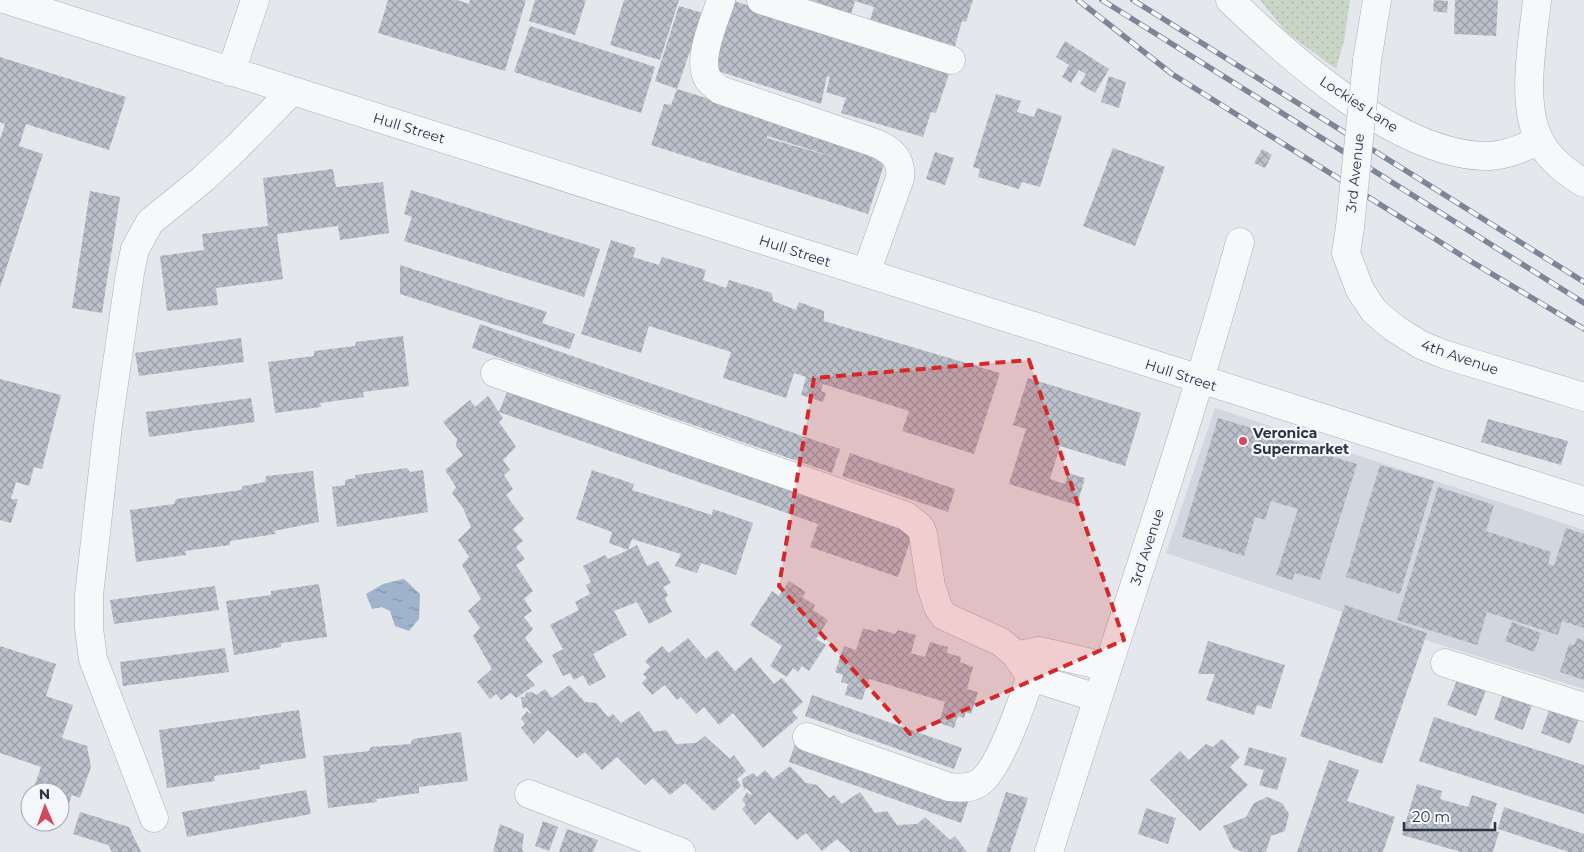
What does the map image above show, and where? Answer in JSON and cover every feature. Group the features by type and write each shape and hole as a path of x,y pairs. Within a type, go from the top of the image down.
{"street":[{"name":"Hull Street","path":"7,0 58,8 231,72 291,92 1584,501"},
{"path":"231,72 255,0"},
{"path":"721,0 706,48 705,66 708,79 720,90 875,143 889,149 898,160 901,169 900,178 866,273"},
{"path":"761,0 951,60"},
{"name":"Lockies Lane","path":"1230,0 1268,37 1309,70 1385,124 1432,146 1488,156 1510,153 1539,141"},
{"name":"3rd Avenue","path":"1350,227 1367,61 1377,0"},
{"path":"1537,0 1530,76 1531,107 1539,141 1552,159 1566,172 1584,183"},
{"path":"154,818 93,660 89,628 89,595 107,435 130,273 136,249 150,222 209,173 291,92"},
{"name":"4th Avenue","path":"1350,227 1346,253 1360,290 1374,310 1394,328 1421,345 1446,356 1584,397"},
{"name":"3rd Avenue","path":"1049,852 1097,698 1201,381 1240,242"},
{"path":"495,372 906,516 920,527 923,534 931,586 938,607 944,616 991,636 1029,661 1097,698"},
{"path":"1029,661 1108,667"},
{"path":"807,737 948,787 971,787 985,778 996,762 1029,661"},
{"path":"1445,663 1584,706"},
{"path":"529,794 681,852"}],"highlighted area":[{"path":"1029,360 1124,640 910,734 779,586 814,378"}],"shaded area":[{"path":"1215,408 1584,530 1584,689 1441,645 1166,553"}],"green space":[{"path":"1260,0 1350,0 1344,41 1336,69 1286,32"}],"water":[{"path":"404,579 420,594 419,619 409,631 395,626 390,611 382,607 372,609 366,594 383,584"}],"building":[{"path":"388,0 457,0 469,4 470,0 526,0 505,71 378,33"},
{"path":"535,0 586,0 575,35 529,21"},
{"path":"624,0 679,0 660,60 610,45"},
{"path":"810,0 973,0 966,22 962,21 955,46 870,21 874,7 855,1 851,14"},
{"path":"1434,0 1448,1 1447,13 1433,11"},
{"path":"1455,0 1498,0 1496,36 1454,34"},
{"path":"734,1 950,71 936,113 931,112 923,137 841,113 848,91 845,98 826,92 830,77 827,76 821,104 715,70 720,42"},
{"path":"679,6 703,13 677,89 655,81"},
{"path":"530,26 655,67 641,113 514,72"},
{"path":"1065,41 1109,69 1095,93 1080,84 1086,74 1079,70 1071,83 1062,77 1069,65 1056,57"},
{"path":"0,57 126,97 109,150 26,124 19,146 43,154 0,288 0,139 5,124 0,122"},
{"path":"1109,76 1126,82 1119,108 1101,102"},
{"path":"677,89 885,153 882,171 868,214 651,145 664,104 671,105","holes":["767,136 837,158 767,138"]},
{"path":"996,94 1021,101 1017,112 1034,117 1037,108 1062,116 1040,187 1022,182 1019,189 978,177 980,169 973,167"},
{"path":"1113,148 1165,167 1135,246 1083,226"},
{"path":"1262,149 1272,155 1265,168 1254,163"},
{"path":"935,152 954,158 945,185 926,179"},
{"path":"333,169 336,187 383,182 389,233 340,240 338,226 277,234 283,279 216,288 218,305 167,311 160,256 204,250 202,234 268,226 263,178"},
{"path":"411,190 600,249 584,297 404,241 412,217 404,214"},
{"path":"90,191 120,197 102,313 72,308"},
{"path":"611,240 636,248 633,257 659,265 662,257 706,270 703,280 726,288 729,280 772,293 773,301 796,310 799,302 824,311 824,321 1000,373 974,454 902,431 909,411 823,384 821,391 826,393 823,402 801,395 806,377 794,373 786,398 723,378 731,352 649,326 641,353 581,334"},
{"path":"400,265 547,312 542,323 575,334 570,349 400,294"},
{"path":"480,324 840,449 832,473 472,348"},
{"path":"403,336 409,386 363,392 364,397 320,403 321,407 275,413 268,362 314,356 314,351 355,346 356,342"},
{"path":"241,338 244,362 139,376 135,353"},
{"path":"1028,378 1141,413 1125,466 1060,446 1050,479 1065,484 1068,473 1085,478 1077,505 1009,484 1026,429 1013,425"},
{"path":"0,379 61,395 42,469 34,467 29,486 16,482 11,499 18,499 11,523 0,520"},
{"path":"507,392 913,533 898,577 810,547 818,524 499,412"},
{"path":"488,396 503,418 499,422 516,447 503,460 510,470 504,475 513,489 506,495 524,519 513,529 523,541 516,547 525,559 516,565 533,591 524,599 532,611 524,617 533,629 525,638 543,662 526,675 535,685 516,698 511,693 501,700 496,694 490,699 477,682 492,669 473,636 480,628 468,611 481,599 462,565 469,557 458,540 471,527 463,508 452,493 456,487 445,470 463,455 456,446 457,439 443,422 470,400 475,407"},
{"path":"251,398 255,422 149,437 146,412"},
{"path":"1218,418 1334,453 1333,457 1357,464 1320,580 1295,573 1292,580 1276,575 1298,509 1271,501 1265,520 1255,517 1244,556 1182,537"},
{"path":"1488,419 1568,441 1561,465 1481,442"},
{"path":"850,453 955,489 948,512 842,476"},
{"path":"1380,465 1434,481 1400,594 1346,577"},
{"path":"407,468 410,472 423,470 428,512 337,527 332,487 345,485 345,480 356,478 355,475"},
{"path":"592,470 634,484 632,490 712,515 713,509 753,523 736,575 701,563 697,573 675,566 681,554 632,539 628,550 609,543 612,532 576,519"},
{"path":"313,471 319,522 274,531 276,534 230,541 230,545 185,551 186,555 136,562 130,510 174,504 176,499 241,490 243,486 265,482 266,476"},
{"path":"1438,487 1494,505 1486,531 1551,552 1548,564 1554,566 1566,528 1584,534 1584,628 1562,621 1558,635 1487,612 1477,645 1397,620"},
{"path":"637,545 647,566 658,561 671,583 663,587 668,595 665,599 672,612 649,624 637,602 614,611 627,635 593,654 606,677 589,686 583,675 574,680 570,673 563,676 552,655 563,649 550,625 579,610 575,602 590,594 586,585 591,582 583,566 605,555 608,559"},
{"path":"789,581 806,592 802,597 815,605 813,610 828,620 816,639 826,645 809,671 802,666 798,672 793,668 787,677 770,666 782,646 750,625 772,591 779,596"},
{"path":"319,584 327,637 281,643 281,647 234,655 226,601 271,595 271,591"},
{"path":"215,586 219,610 114,624 110,600"},
{"path":"1345,605 1427,633 1382,764 1300,736"},
{"path":"1512,622 1541,633 1534,652 1505,641"},
{"path":"863,628 877,632 878,629 895,634 898,630 916,635 911,653 925,657 930,642 948,647 947,653 961,657 960,662 973,667 967,689 978,692 971,714 966,712 964,718 958,716 954,728 939,723 945,702 869,679 862,700 845,695 848,684 841,682 843,675 835,672 844,646 856,650"},
{"path":"688,638 706,659 717,650 735,671 751,657 774,684 782,678 803,702 792,712 798,718 763,748 733,713 719,725 704,707 696,714 681,697 677,700 665,685 652,695 642,683 647,678 643,674 650,667 645,661 662,646 669,653"},
{"path":"1577,638 1584,641 1584,680 1560,672 1569,644 1574,645"},
{"path":"1208,641 1285,665 1271,709 1257,705 1254,715 1206,700 1215,674 1198,674"},
{"path":"0,646 56,664 46,696 73,705 62,738 87,746 91,767 80,798 72,795 70,800 70,782 36,782 41,767 0,753"},
{"path":"225,648 229,672 123,686 120,662"},
{"path":"1459,675 1488,685 1476,716 1447,705"},
{"path":"569,685 585,702 596,703 608,717 613,714 621,723 639,711 654,732 666,730 676,744 696,743 705,736 730,759 734,755 746,771 737,779 741,786 714,811 685,783 670,795 653,778 645,785 617,757 602,770 585,752 577,758 548,730 534,744 521,728 525,724 521,719 527,711 531,713 526,707 523,709 521,697 525,697 526,693 532,692 536,695 545,689 552,698"},
{"path":"1505,688 1534,699 1523,730 1494,719"},
{"path":"812,695 962,748 954,769 805,716"},
{"path":"1552,702 1581,713 1570,744 1541,733"},
{"path":"299,710 306,758 260,765 260,769 214,776 215,781 167,788 159,730"},
{"path":"1434,717 1584,765 1584,814 1419,761"},
{"path":"461,732 468,781 419,787 419,793 376,799 377,802 328,808 323,756 369,751 371,747 410,744 413,739"},
{"path":"1222,739 1240,757 1230,767 1248,785 1200,831 1150,780 1180,751 1189,760 1206,744 1213,747"},
{"path":"796,741 968,802 961,823 789,762"},
{"path":"1249,747 1287,758 1277,790 1259,785 1264,770 1244,765"},
{"path":"1329,760 1359,770 1347,801 1395,817 1383,852 1297,852"},
{"path":"790,766 806,783 817,785 829,798 834,795 842,804 860,792 875,813 887,811 897,825 917,824 925,817 950,840 955,836 967,852 851,852 837,839 822,851 806,833 797,840 769,812 755,825 742,809 746,805 742,800 747,792 750,795 752,794 746,788 744,790 742,779 753,773 757,777 765,770 773,779"},
{"path":"1417,784 1442,791 1440,799 1468,807 1472,795 1497,803 1489,830 1499,832 1493,852 1461,852 1402,835"},
{"path":"306,790 311,814 187,837 182,812"},
{"path":"1006,792 1028,798 1010,852 986,852"},
{"path":"1267,797 1282,803 1289,814 1285,831 1271,836 1266,852 1243,852 1233,848 1223,826 1246,817 1254,803"},
{"path":"1504,807 1584,834 1584,852 1569,852 1498,829"},
{"path":"1146,808 1176,818 1168,844 1138,834"},
{"path":"80,812 129,827 141,852 112,852 108,845 73,834"},
{"path":"543,821 558,827 549,851 535,846"},
{"path":"500,824 524,834 522,849 524,852 493,852"},
{"path":"567,829 598,840 593,852 559,852"}],"railway":[{"path":"1078,0 1172,74 1472,262 1584,329"},
{"path":"1102,0 1584,303"},
{"path":"1133,0 1584,282"}],"place":[{"name":"Veronica Supermarket","path":"1243,441"}]}
